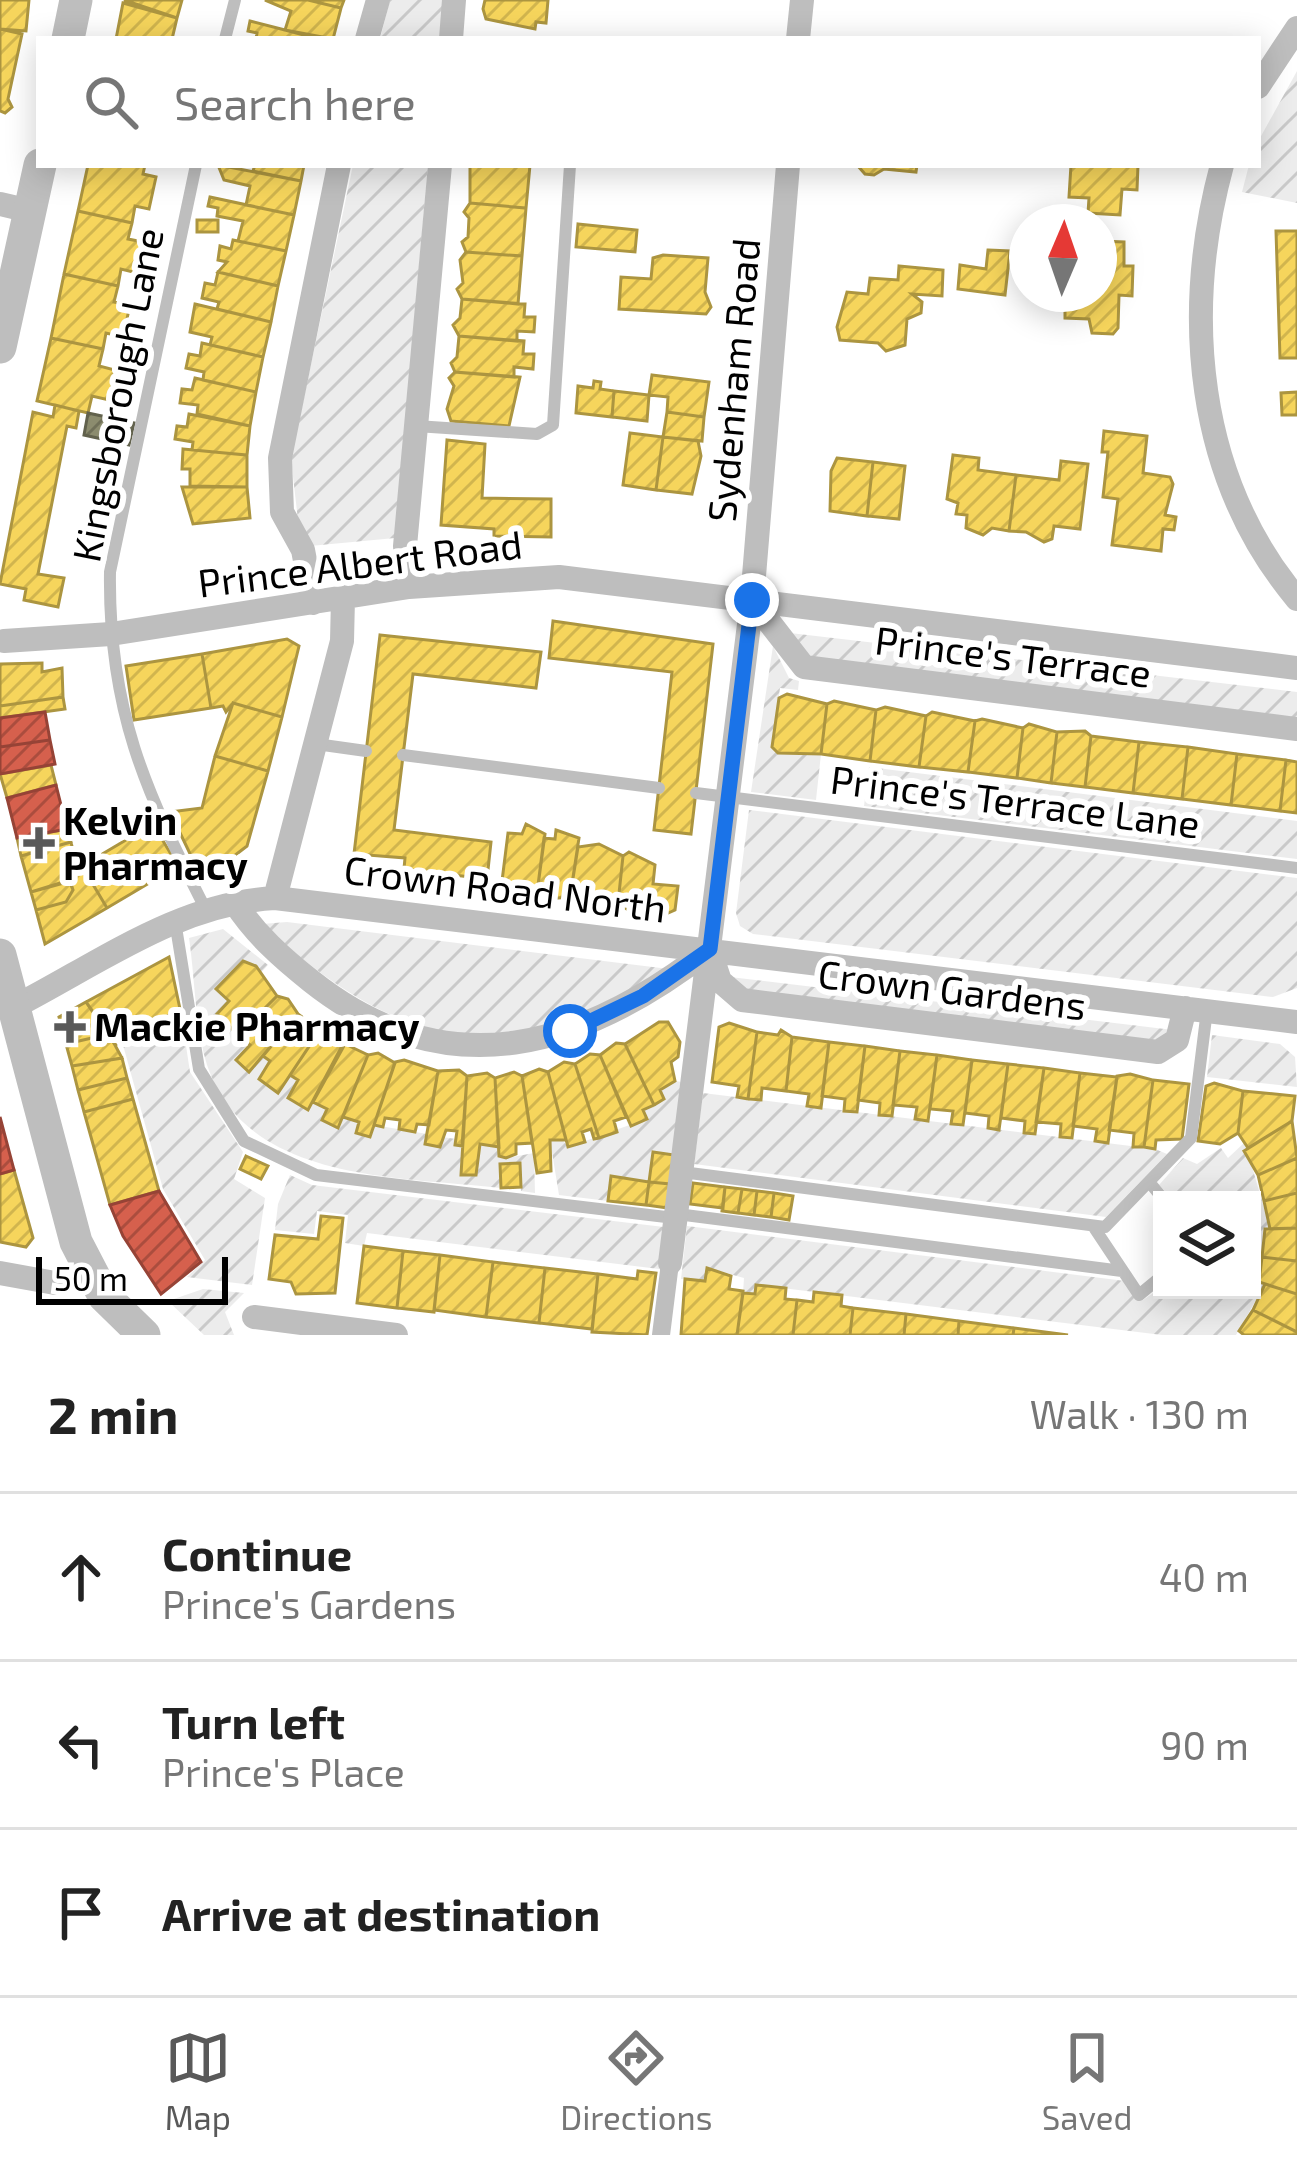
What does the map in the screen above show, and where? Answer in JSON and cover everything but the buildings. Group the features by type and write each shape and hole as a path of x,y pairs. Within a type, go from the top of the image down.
{"street":[{"path":"69,36 76,0"},
{"path":"368,36 378,0"},
{"path":"451,36 454,0"},
{"path":"798,36 802,0"},
{"path":"1261,79 1297,28"},
{"path":"0,347 15,208 38,168"},
{"path":"313,603 303,550 282,512 280,458 338,168"},
{"path":"409,587 404,546 440,168"},
{"name":"Sydenham Road","path":"670,1263 752,600 788,168"},
{"path":"1221,168 1199,278 1205,392 1228,477 1258,542 1297,599"},
{"name":"Prince Albert Road","path":"4,641 111,634 409,587 559,577 1297,668"},
{"path":"275,898 342,641 343,598"},
{"name":"Prince's Terrace","path":"752,600 804,667 1297,729"},
{"name":"Crown Road North","path":"14,1007 175,920 205,908 275,898 1297,1022"},
{"path":"235,903 286,962 344,1006 395,1030 473,1046 524,1043 591,1024 673,978 710,949"},
{"name":"Crown Gardens","path":"710,949 720,981 742,1000 1135,1049 1170,1048 1196,1009"},
{"path":"0,955 70,1223 87,1269 132,1331"},
{"path":"662,1335 670,1263"},
{"path":"0,1274 55,1283 87,1269"},
{"path":"254,1317 396,1335"}],"lane":[{"path":"226,36 236,0"},
{"name":"Kingsborough Lane","path":"195,168 110,572 111,634 138,771 205,908"},
{"path":"416,426 536,434 553,425 570,168"},
{"path":"316,744 366,751"},
{"path":"403,755 659,788"},
{"name":"Prince's Terrace Lane","path":"696,793 1297,868"},
{"path":"175,920 199,1069 244,1141 316,1175 666,1217 677,1214 1122,1271"},
{"path":"681,1172 1105,1227 1191,1138 1196,1009"},
{"path":"1150,1183 1157,1191"},
{"path":"1093,1226 1139,1295 1153,1283"}],"shaded area":[{"path":"390,0 443,0 440,36 381,36"},
{"path":"1297,71 1297,203 1242,192 1248,168 1261,168 1261,136"},
{"path":"352,168 428,168 395,538 310,546 299,529 291,459"},
{"path":"790,633 1297,692 1297,719 815,662"},
{"path":"773,646 789,678 799,681 798,690 780,688 772,747 778,753 821,754 816,800 751,792"},
{"path":"869,767 1297,821 1297,859 864,806"},
{"path":"749,810 1297,878 1297,988 1273,997 753,934 740,926 736,913"},
{"path":"287,922 669,969 609,1002 555,1023 504,1034 456,1033 409,1022 362,1000 262,924"},
{"path":"223,929 268,965 258,976 256,966 242,962 217,988 229,1001 217,1014 250,1045 236,1061 249,1071 263,1056 270,1061 259,1079 278,1093 291,1075 298,1080 288,1099 308,1110 313,1102 327,1109 322,1120 337,1128 343,1117 359,1122 356,1133 370,1137 374,1125 427,1134 425,1144 439,1147 442,1137 456,1139 462,1146 462,1175 476,1175 480,1144 499,1147 506,1158 534,1153 535,1193 521,1191 519,1164 501,1188 374,1175 291,1153 255,1132 227,1104 207,1065 200,1035 189,938"},
{"path":"730,977 1173,1030 1163,1042 745,992"},
{"path":"181,1013 190,1072 243,1152 234,1179 265,1198 252,1285 187,1277 205,1260 163,1189 123,1045"},
{"path":"1212,1035 1280,1044 1295,1057 1297,1087 1207,1077"},
{"path":"682,1082 674,1155 653,1152 649,1182 611,1177 608,1201 559,1195 550,1140 560,1138 569,1147 646,1119 643,1110 664,1099 660,1090"},
{"path":"703,1093 1167,1154 1106,1217 694,1164"},
{"path":"1245,1142 1259,1191 1165,1191 1159,1185 1183,1158 1197,1164 1221,1148 1228,1158"},
{"path":"290,1175 312,1185 664,1227 659,1269 367,1233 364,1246 345,1243 348,1215 317,1211 314,1234 275,1230 278,1204"},
{"path":"1261,1198 1270,1229 1265,1230 1261,1264"},
{"path":"687,1226 1125,1281 1143,1300 1153,1293 1153,1299 1256,1299 1236,1335 1162,1335 757,1285 755,1294 743,1293 744,1278 708,1268 705,1281 681,1279"},
{"path":"203,1289 244,1293 225,1312 234,1335 204,1335 168,1301"}],"place":[{"name":"Kelvin Pharmacy","path":"39,843"},
{"name":"Mackie Pharmacy","path":"70,1027"}],"route":[{"path":"570,1031 614,1013 673,978 710,949 752,600"}]}
